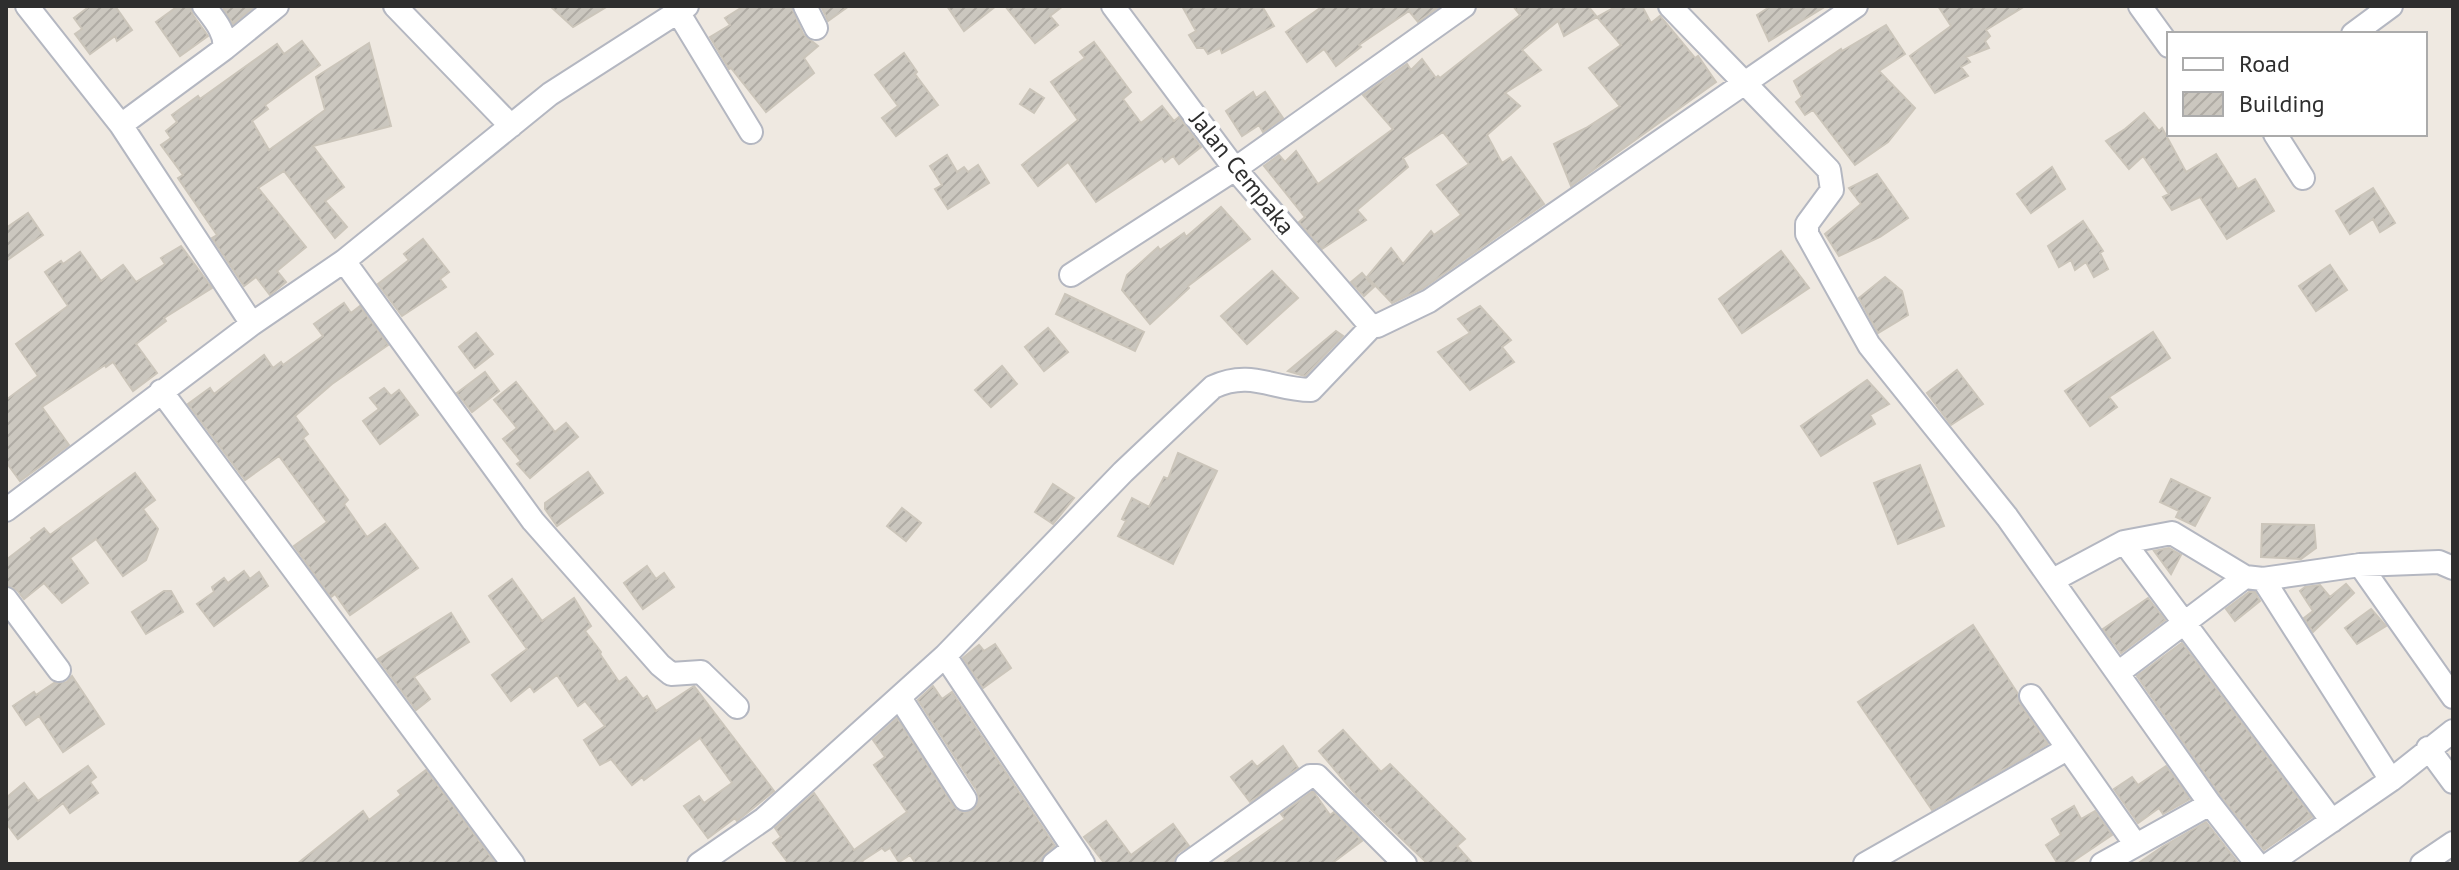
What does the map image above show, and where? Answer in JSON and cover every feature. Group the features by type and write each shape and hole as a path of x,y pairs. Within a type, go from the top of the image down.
{"street":[{"path":"27,6 121,125 252,324"},
{"path":"204,6 225,41 224,49"},
{"path":"121,125 277,6"},
{"path":"395,6 511,126"},
{"path":"805,6 816,28"},
{"name":"Jalan Cempaka","path":"1113,6 1235,169 1376,326"},
{"path":"1071,275 1235,169 1464,6"},
{"path":"1670,6 1829,170 1832,190 1807,224 1807,234 1869,345 2007,517 2210,804 2257,864"},
{"path":"699,864 764,819 900,698 945,656 1123,472 1213,387 1227,380 1250,378 1311,390 1376,326 1429,301 1856,6"},
{"path":"2140,6 2167,43"},
{"path":"2356,32 2391,6"},
{"path":"6,510 161,391 344,261 550,94 683,9 751,132"},
{"path":"2276,136 2303,178"},
{"path":"344,261 533,521 660,665 671,674 701,672 737,707"},
{"path":"161,391 513,864"},
{"path":"2053,580 2124,542 2172,533 2254,578 2391,780"},
{"path":"2124,542 2332,821"},
{"path":"2118,673 2254,578 2360,565 2439,562 2453,568"},
{"path":"2360,565 2453,697"},
{"path":"6,599 59,670"},
{"path":"945,656 1082,861"},
{"path":"2031,696 2067,749 2120,857 2210,804"},
{"path":"900,698 965,799"},
{"path":"2269,864 2391,780 2453,731"},
{"path":"2428,748 2453,782"},
{"path":"1865,864 2067,749"},
{"path":"1194,862 1310,776 1317,776 1396,861"},
{"path":"2422,864 2453,843"},
{"path":"1054,864 1068,853 1082,861"}],"building":[{"path":"90,6 115,6 132,30 117,41 115,36 90,54 75,34 82,29 74,18"},
{"path":"178,6 190,6 208,36 180,56 156,22"},
{"path":"222,6 255,6 233,24"},
{"path":"550,6 608,6 573,27"},
{"path":"744,6 791,6 803,34 818,46 804,58 814,73 766,112 729,69 710,37 730,25 725,18"},
{"path":"821,6 849,6 828,21"},
{"path":"947,6 996,6 964,31"},
{"path":"1005,6 1063,6 1050,16 1058,25 1035,43"},
{"path":"1182,6 1262,6 1274,26 1222,53 1220,48 1208,54 1204,48 1197,48 1189,35 1196,31"},
{"path":"1323,6 1440,6 1418,22 1409,11 1359,45 1361,47 1336,66 1324,49 1307,62 1286,32"},
{"path":"1513,6 1588,6 1597,17 1564,36 1558,21 1522,50 1541,70 1505,93 1520,106 1487,135 1502,163 1511,157 1544,204 1422,289 1392,303 1367,277 1391,248 1403,264 1431,231 1434,235 1461,215 1437,185 1469,164 1443,132 1403,158 1408,167 1357,210 1366,220 1322,249 1299,222 1305,217 1264,166 1279,155 1285,162 1296,151 1318,184 1393,129 1363,95 1407,64 1411,70 1422,59 1436,78 1440,78 1520,15"},
{"path":"1617,6 1642,6 1651,23 1660,16 1695,58 1698,56 1716,82 1571,186 1554,144 1620,106 1589,68 1621,45 1597,17"},
{"path":"1771,6 1826,6 1769,41 1757,15"},
{"path":"1938,6 2025,6 1986,30 1990,36 1985,41 1989,48 1966,57 1970,62 1961,67 1968,76 1935,93 1910,56 1951,26"},
{"path":"1886,25 1905,54 1879,71 1915,108 1888,142 1855,165 1813,110 1805,115 1796,102 1802,97 1794,81 1841,49"},
{"path":"302,41 320,65 265,105 268,109 252,121 269,150 325,110 316,77 369,43 391,126 313,146 344,187 325,201 347,227 335,238 284,171 258,188 306,247 277,271 286,282 270,295 256,277 244,286 212,238 217,235 178,178 183,175 161,145 171,138 166,131 177,122 172,115 198,96 200,99 277,44 284,54"},
{"path":"1094,42 1131,92 1123,99 1141,123 1162,106 1174,121 1179,117 1201,147 1179,164 1173,156 1165,162 1162,158 1096,202 1068,162 1038,186 1022,165 1078,120 1051,82 1085,58 1080,52"},
{"path":"904,53 938,105 896,136 882,118 898,106 875,75"},
{"path":"1030,89 1044,98 1034,113 1020,104"},
{"path":"1253,92 1256,98 1265,92 1283,118 1263,132 1259,125 1242,136 1226,111"},
{"path":"2144,113 2159,131 2162,128 2186,172 2216,154 2238,189 2255,179 2274,211 2227,239 2200,197 2172,210 2163,197 2169,194 2143,156 2129,169 2106,141"},
{"path":"947,155 957,172 964,167 968,172 978,165 989,183 948,209 935,189 942,185 930,166"},
{"path":"2052,167 2065,189 2031,213 2017,194"},
{"path":"1877,174 1908,218 1880,237 1839,256 1825,234 1861,204 1849,188"},
{"path":"2373,188 2395,223 2380,232 2373,219 2350,234 2336,211"},
{"path":"1221,207 1250,239 1188,286 1150,324 1122,290 1127,275 1158,247 1160,250 1184,233 1186,237"},
{"path":"28,213 43,235 6,261 6,228"},
{"path":"2083,221 2103,251 2100,253 2108,269 2094,277 2086,262 2075,270 2071,260 2059,267 2048,246"},
{"path":"423,239 449,272 440,279 446,287 402,316 378,284 409,260 404,254"},
{"path":"181,246 212,288 164,318 166,321 136,344 157,373 133,391 113,362 42,407 69,445 20,481 6,462 6,400 38,376 16,344 68,306 45,272 80,252 101,281 123,265 136,282 165,264 161,258"},
{"path":"1781,251 1809,288 1742,333 1719,299"},
{"path":"2330,265 2347,290 2316,311 2299,286"},
{"path":"1272,271 1298,298 1247,344 1221,316"},
{"path":"1362,273 1374,287 1364,296 1351,282"},
{"path":"1885,277 1902,291 1908,315 1878,333 1859,298"},
{"path":"1065,294 1144,332 1135,351 1056,314"},
{"path":"344,303 351,313 360,306 388,345 332,384 295,416 308,434 303,438 348,500 344,504 367,537 385,524 418,568 350,615 335,594 331,597 294,546 327,522 279,456 245,480 188,404 210,388 214,394 264,355 273,368 281,362 283,365 323,336 314,324"},
{"path":"1480,306 1511,340 1502,347 1514,362 1470,390 1438,352 1470,333 1458,319"},
{"path":"1048,328 1068,352 1044,371 1025,347"},
{"path":"1336,331 1343,336 1305,376 1288,371"},
{"path":"2153,332 2170,358 2109,397 2117,407 2090,426 2065,391"},
{"path":"476,333 493,354 475,368 459,347"},
{"path":"1002,366 1017,384 991,407 975,390"},
{"path":"1957,370 1983,404 1951,425 1927,393"},
{"path":"485,372 499,391 472,412 457,393"},
{"path":"1867,380 1889,404 1870,415 1875,424 1821,456 1801,426"},
{"path":"516,382 555,432 566,423 578,437 530,478 517,464 521,461 503,439 517,428 494,400"},
{"path":"384,388 391,396 399,390 418,415 380,444 363,421 379,409 370,398"},
{"path":"1178,453 1217,471 1173,564 1118,536 1132,498 1149,507 1164,477 1168,479"},
{"path":"1920,465 1944,526 1898,544 1874,483"},
{"path":"588,472 603,493 557,526 545,509 545,503"},
{"path":"135,473 155,500 143,509 158,529 146,560 123,576 96,539 70,558 88,583 62,603 44,583 24,599 17,590 7,585 6,560 31,538 44,528 50,535"},
{"path":"2171,479 2210,498 2195,526 2176,517 2179,511 2160,502"},
{"path":"1053,484 1074,498 1053,524 1035,512"},
{"path":"902,508 921,523 906,541 887,526"},
{"path":"2262,524 2314,525 2316,548 2301,559 2261,557"},
{"path":"2169,548 2181,555 2171,574 2154,551"},
{"path":"647,566 656,579 664,573 674,587 643,609 624,583"},
{"path":"244,571 250,579 259,572 268,586 214,626 197,604 214,592 212,587 224,578 228,583"},
{"path":"512,579 542,621 574,598 591,626 585,631 619,682 626,677 643,699 647,696 656,711 694,686 774,791 737,821 735,818 708,838 684,806 699,796 704,803 732,783 700,738 644,780 642,777 632,785 611,759 600,765 584,740 605,726 585,701 578,706 557,675 534,692 530,686 511,701 492,675 527,649 489,596"},
{"path":"2346,584 2354,593 2313,632 2304,618 2313,611 2300,591 2320,585 2330,597"},
{"path":"164,591 171,591 183,612 146,634 132,612"},
{"path":"2249,592 2255,592 2260,601 2235,621 2226,609"},
{"path":"2148,598 2165,620 2121,653 2103,629"},
{"path":"2371,609 2386,626 2357,644 2345,628"},
{"path":"451,613 469,642 414,677 430,699 416,710 378,659"},
{"path":"1973,625 2048,744 1932,810 1858,702"},
{"path":"2182,643 2312,817 2264,850 2221,796 2137,676"},
{"path":"995,644 1011,668 983,688 963,658 979,645 984,651"},
{"path":"72,676 104,724 63,752 39,716 26,725 13,706 54,683 67,682"},
{"path":"933,686 942,699 952,692 1055,846 1045,854 1040,864 916,864 910,855 899,862 890,848 885,851 882,848 862,861 864,864 789,864 773,843 781,837 775,828 814,793 854,850 907,812 874,765 885,757 873,740 897,718 954,807 965,813 977,806 977,791 918,700"},
{"path":"1343,730 1381,772 1390,764 1465,839 1457,846 1473,864 1428,864 1357,796 1319,751"},
{"path":"1283,746 1298,768 1250,802 1231,777 1252,761 1257,767"},
{"path":"88,766 96,777 90,782 98,793 70,813 63,803 18,839 6,823 6,798 24,783 38,801"},
{"path":"2166,766 2190,799 2163,814 2159,808 2138,823 2114,789 2132,777 2138,785"},
{"path":"426,770 496,864 297,864 363,811 369,820 401,795 398,791"},
{"path":"1313,791 1330,815 1334,812 1362,841 1331,864 1222,864 1285,819 1281,814"},
{"path":"2074,806 2081,819 2095,811 2112,835 2069,864 2058,864 2046,845 2061,835 2052,819"},
{"path":"1106,821 1131,855 1173,824 1189,846 1178,853 1172,864 1105,864 1084,837"},
{"path":"2206,822 2239,864 2137,864 2162,847"}]}
